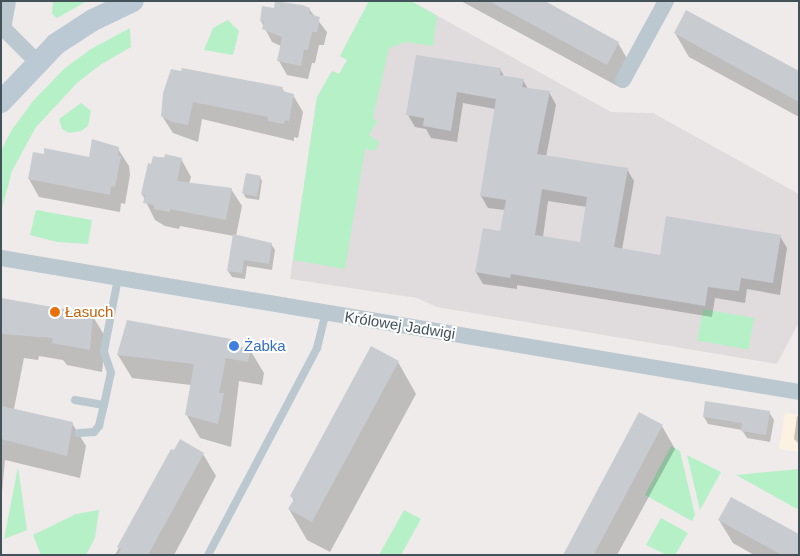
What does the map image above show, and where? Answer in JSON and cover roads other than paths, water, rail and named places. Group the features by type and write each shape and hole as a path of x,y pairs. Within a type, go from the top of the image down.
{"street":[{"path":"8,1 3,28 37,62"},
{"path":"1,102 56,44 94,20 134,1"},
{"path":"623,80 666,1"},
{"name":"Królowej Jadwigi","path":"1,258 799,392"}],"lane":[{"path":"79,433 94,432 99,426 112,373 104,350 118,278"},
{"path":"208,555 316,348 326,313"},
{"path":"75,400 104,405"}],"place":[{"name":"Łasuch","path":"55,312"},
{"name":"Żabka","path":"234,346"}]}
